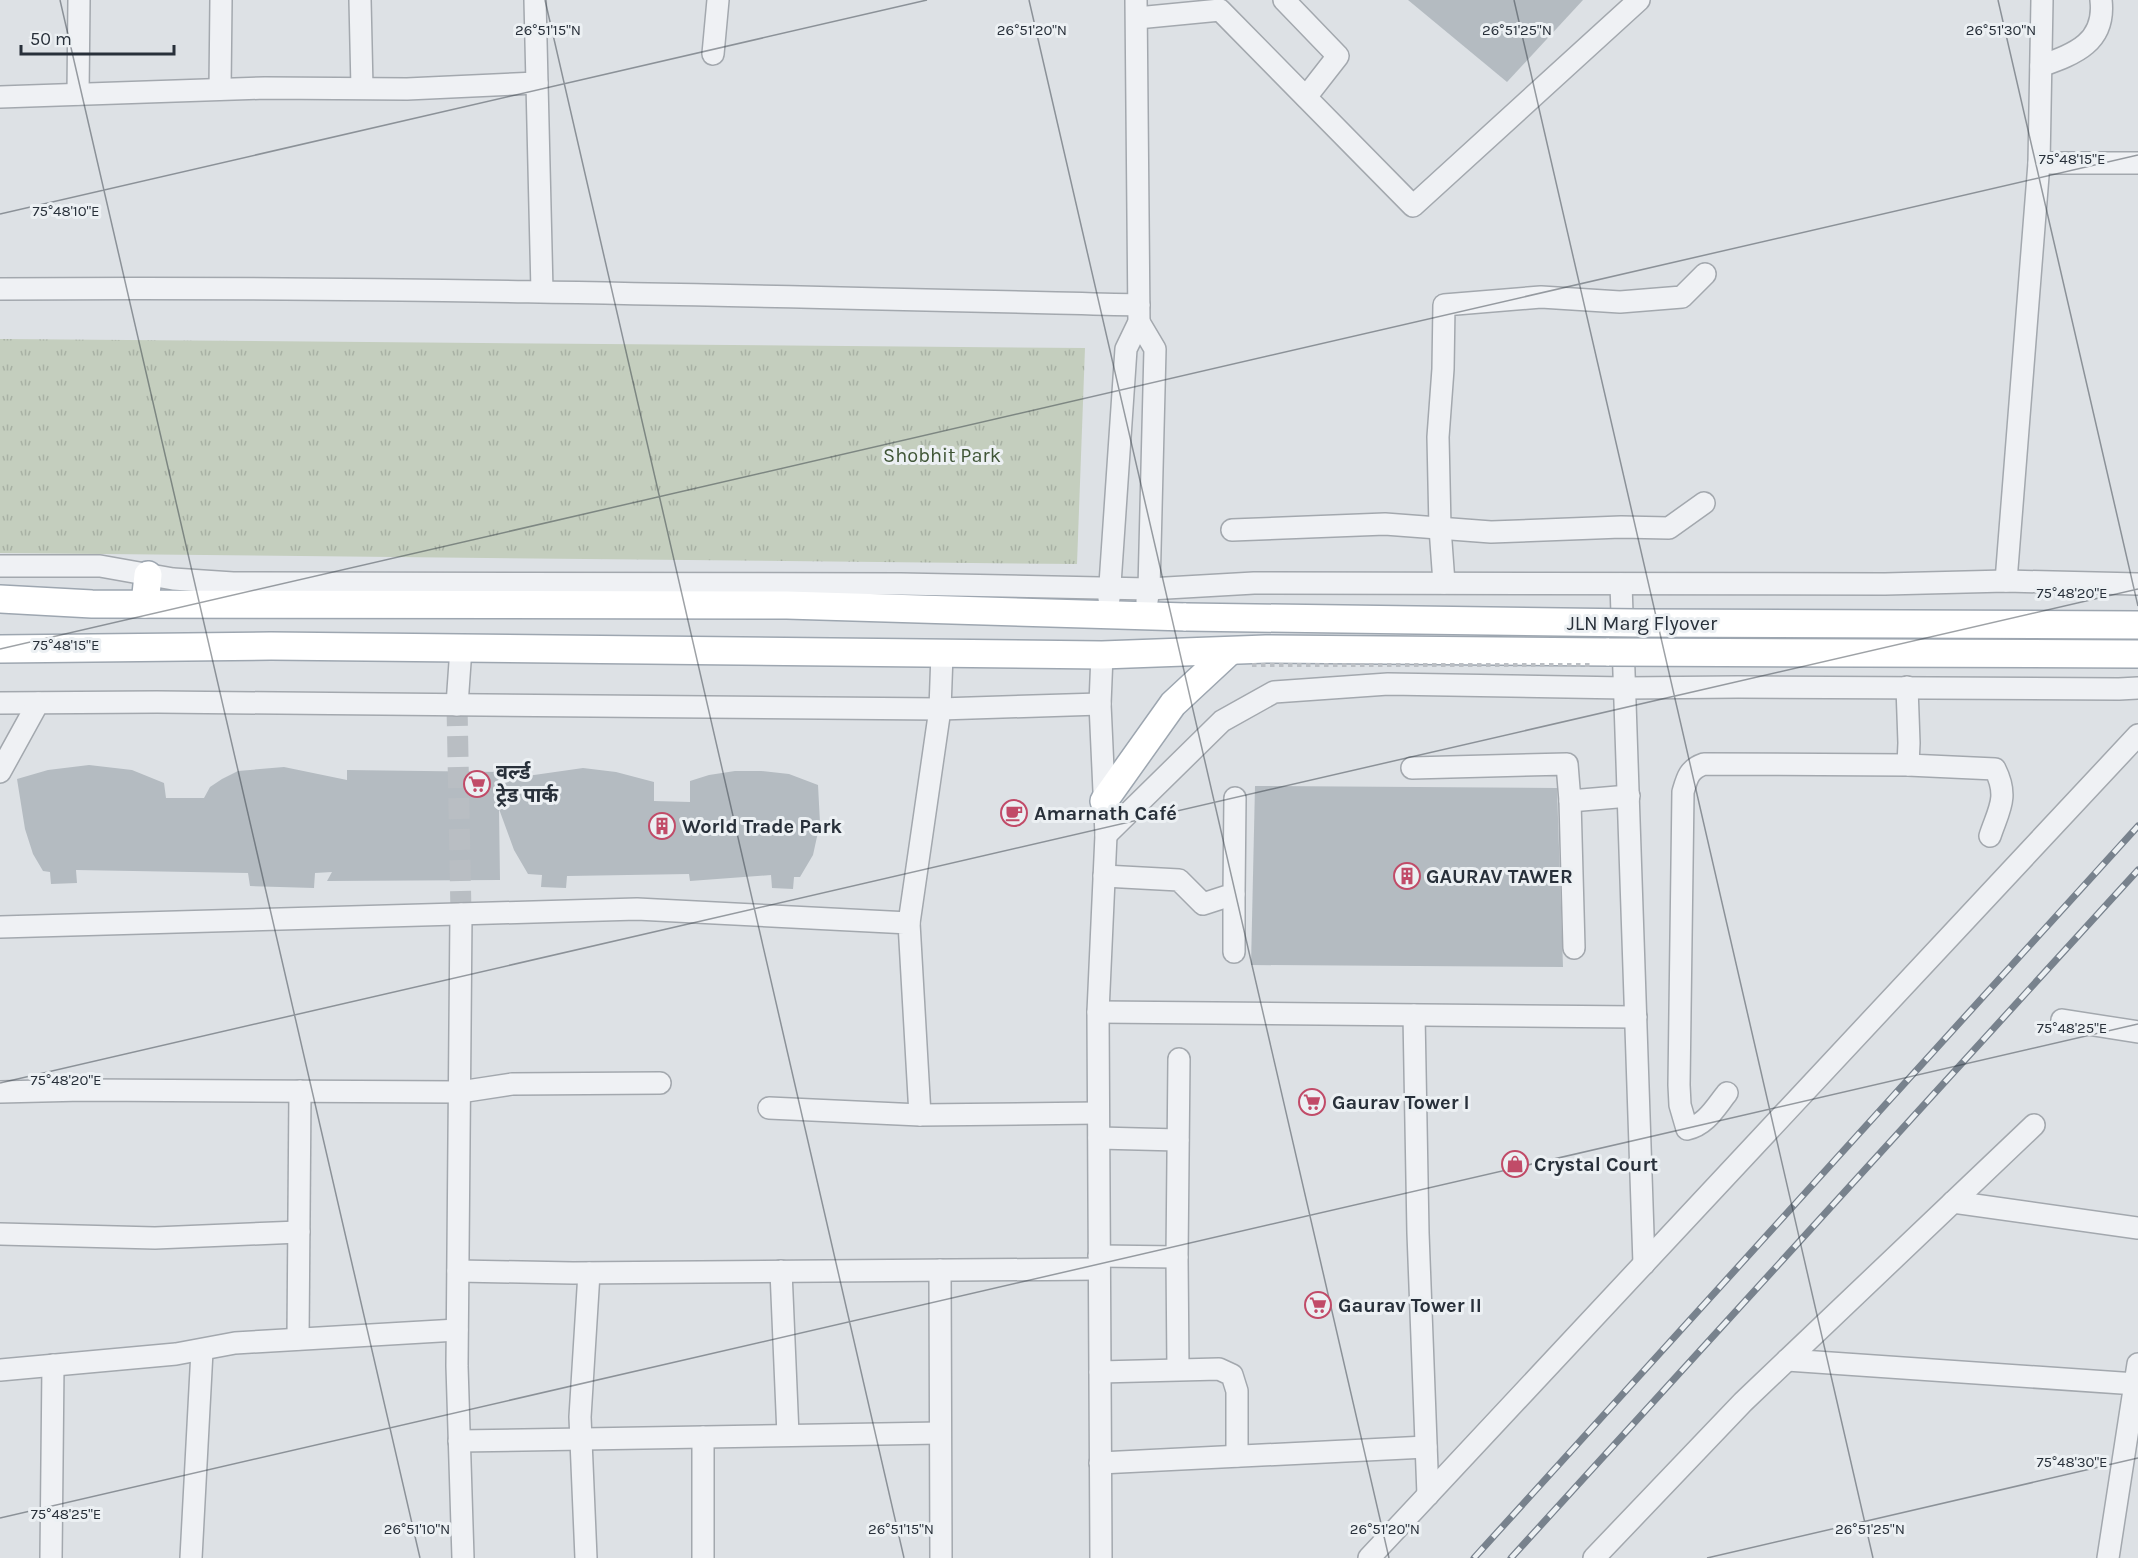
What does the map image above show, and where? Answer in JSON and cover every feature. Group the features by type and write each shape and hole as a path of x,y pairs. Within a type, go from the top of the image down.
{"main road":[{"path":"145,604 148,575"},
{"name":"JLN Marg Flyover","path":"0,599 92,604 775,605 1108,616 1637,623 2138,625"},
{"name":"JLN Marg Flyover","path":"0,649 272,646 1102,655 1266,650 2138,654"},
{"path":"1104,801 1173,704 1230,651"}],"street":[{"path":"78,94 79,0"},
{"path":"220,89 221,0"},
{"path":"360,0 362,88"},
{"path":"535,0 542,291"},
{"path":"713,54 718,0"},
{"path":"1284,0 1338,56 1305,97"},
{"path":"1108,616 1126,349 1139,313 1136,9 1220,10 1413,206 1639,0"},
{"path":"2006,581 2039,163 2042,0"},
{"path":"2041,66 2071,55 2084,47 2100,22 2101,0"},
{"path":"0,98 220,89 406,89 537,83"},
{"path":"2039,163 2138,163"},
{"path":"1444,583 1438,437 1443,369 1444,305 1541,297 1620,302 1682,297 1705,274"},
{"path":"0,289 227,288 542,291 1139,313"},
{"path":"1139,313 1155,349 1147,616"},
{"path":"1232,530 1385,524 1491,532 1621,527 1669,528 1704,503"},
{"path":"0,566 100,566 173,579 233,583 901,584 1149,589 1254,583 1885,584 2006,581 2138,584"},
{"path":"1621,584 1644,1264"},
{"path":"457,705 461,648"},
{"path":"920,1115 909,923 940,709 942,654"},
{"path":"1101,1558 1098,1012 1106,835 1100,704 1102,655"},
{"path":"1106,835 1222,721 1274,692 1388,684 1625,688 2138,688"},
{"path":"1907,687 1908,765"},
{"path":"4,703 157,702 940,709 1100,704"},
{"path":"0,772 38,703"},
{"path":"1369,1558 2138,735"},
{"path":"1727,1093 1706,1121 1697,1127 1687,1129 1680,1105 1679,1085 1683,792 1688,775 1696,766 1715,763 1908,765 1995,769 2002,784 2003,798 1990,836"},
{"path":"1412,768 1567,764 1574,948"},
{"path":"1570,801 1629,796"},
{"path":"1234,952 1235,798"},
{"path":"1104,876 1179,880 1203,904 1234,894"},
{"path":"0,927 637,909 909,923"},
{"path":"461,914 457,1330 463,1558"},
{"path":"1098,1012 1636,1017"},
{"path":"1414,1015 1418,1233 1428,1495"},
{"path":"2062,1020 2138,1032"},
{"path":"1178,1369 1179,1059"},
{"path":"0,1092 460,1092 512,1084 660,1083"},
{"path":"298,1339 300,1091"},
{"path":"769,1108 920,1115 1098,1113"},
{"path":"1594,1558 1743,1402 2034,1125"},
{"path":"1098,1138 1178,1140"},
{"path":"1953,1202 2138,1228"},
{"path":"0,1234 155,1238 299,1232"},
{"path":"458,1271 589,1273 940,1270 1177,1257"},
{"path":"940,1270 941,1558"},
{"path":"782,1271 788,1435"},
{"path":"586,1558 580,1416 589,1273"},
{"path":"0,1370 202,1351 235,1343 457,1330"},
{"path":"191,1558 202,1351"},
{"path":"1787,1360 2137,1374 2108,1558"},
{"path":"51,1558 52,1365"},
{"path":"1100,1372 1219,1369 1232,1375 1237,1391 1237,1456"},
{"path":"459,1441 940,1433"},
{"path":"703,1437 703,1558"},
{"path":"1101,1463 1425,1447"}],"green space":[{"name":"Shobhit Park","path":"0,339 1085,348 1077,564 0,553"}],"building":[{"path":"1408,0 1583,0 1507,82"},
{"path":"89,765 132,770 164,783 166,798 204,798 210,787 238,771 284,767 347,780 347,770 501,772 496,787 520,777 583,768 616,772 654,782 654,801 690,802 690,781 735,771 761,771 789,774 818,785 820,823 813,855 800,877 794,877 793,889 772,888 771,875 690,881 689,874 567,876 566,888 541,887 542,875 528,874 514,850 499,809 500,880 327,881 332,872 315,873 314,888 250,886 248,873 76,870 77,883 51,884 50,872 43,871 33,854 25,829 17,779 48,770"},
{"name":"GAURAV TAWER","path":"1255,786 1557,788 1563,967 1251,965"}],"tunnel":[{"path":"457,705 461,914"}],"railway":[{"path":"1474,1558 2138,826"},
{"path":"1511,1558 2138,870"}],"place":[{"name":"वर्ल्ड ट्रेड पार्क","path":"477,784"},
{"name":"Amarnath Café","path":"1014,813"},
{"name":"World Trade Park","path":"662,826"},
{"name":"GAURAV TAWER","path":"1407,876"},
{"name":"Gaurav Tower I","path":"1312,1102"},
{"name":"Crystal Court","path":"1515,1164"},
{"name":"Gaurav Tower II","path":"1318,1305"}]}
